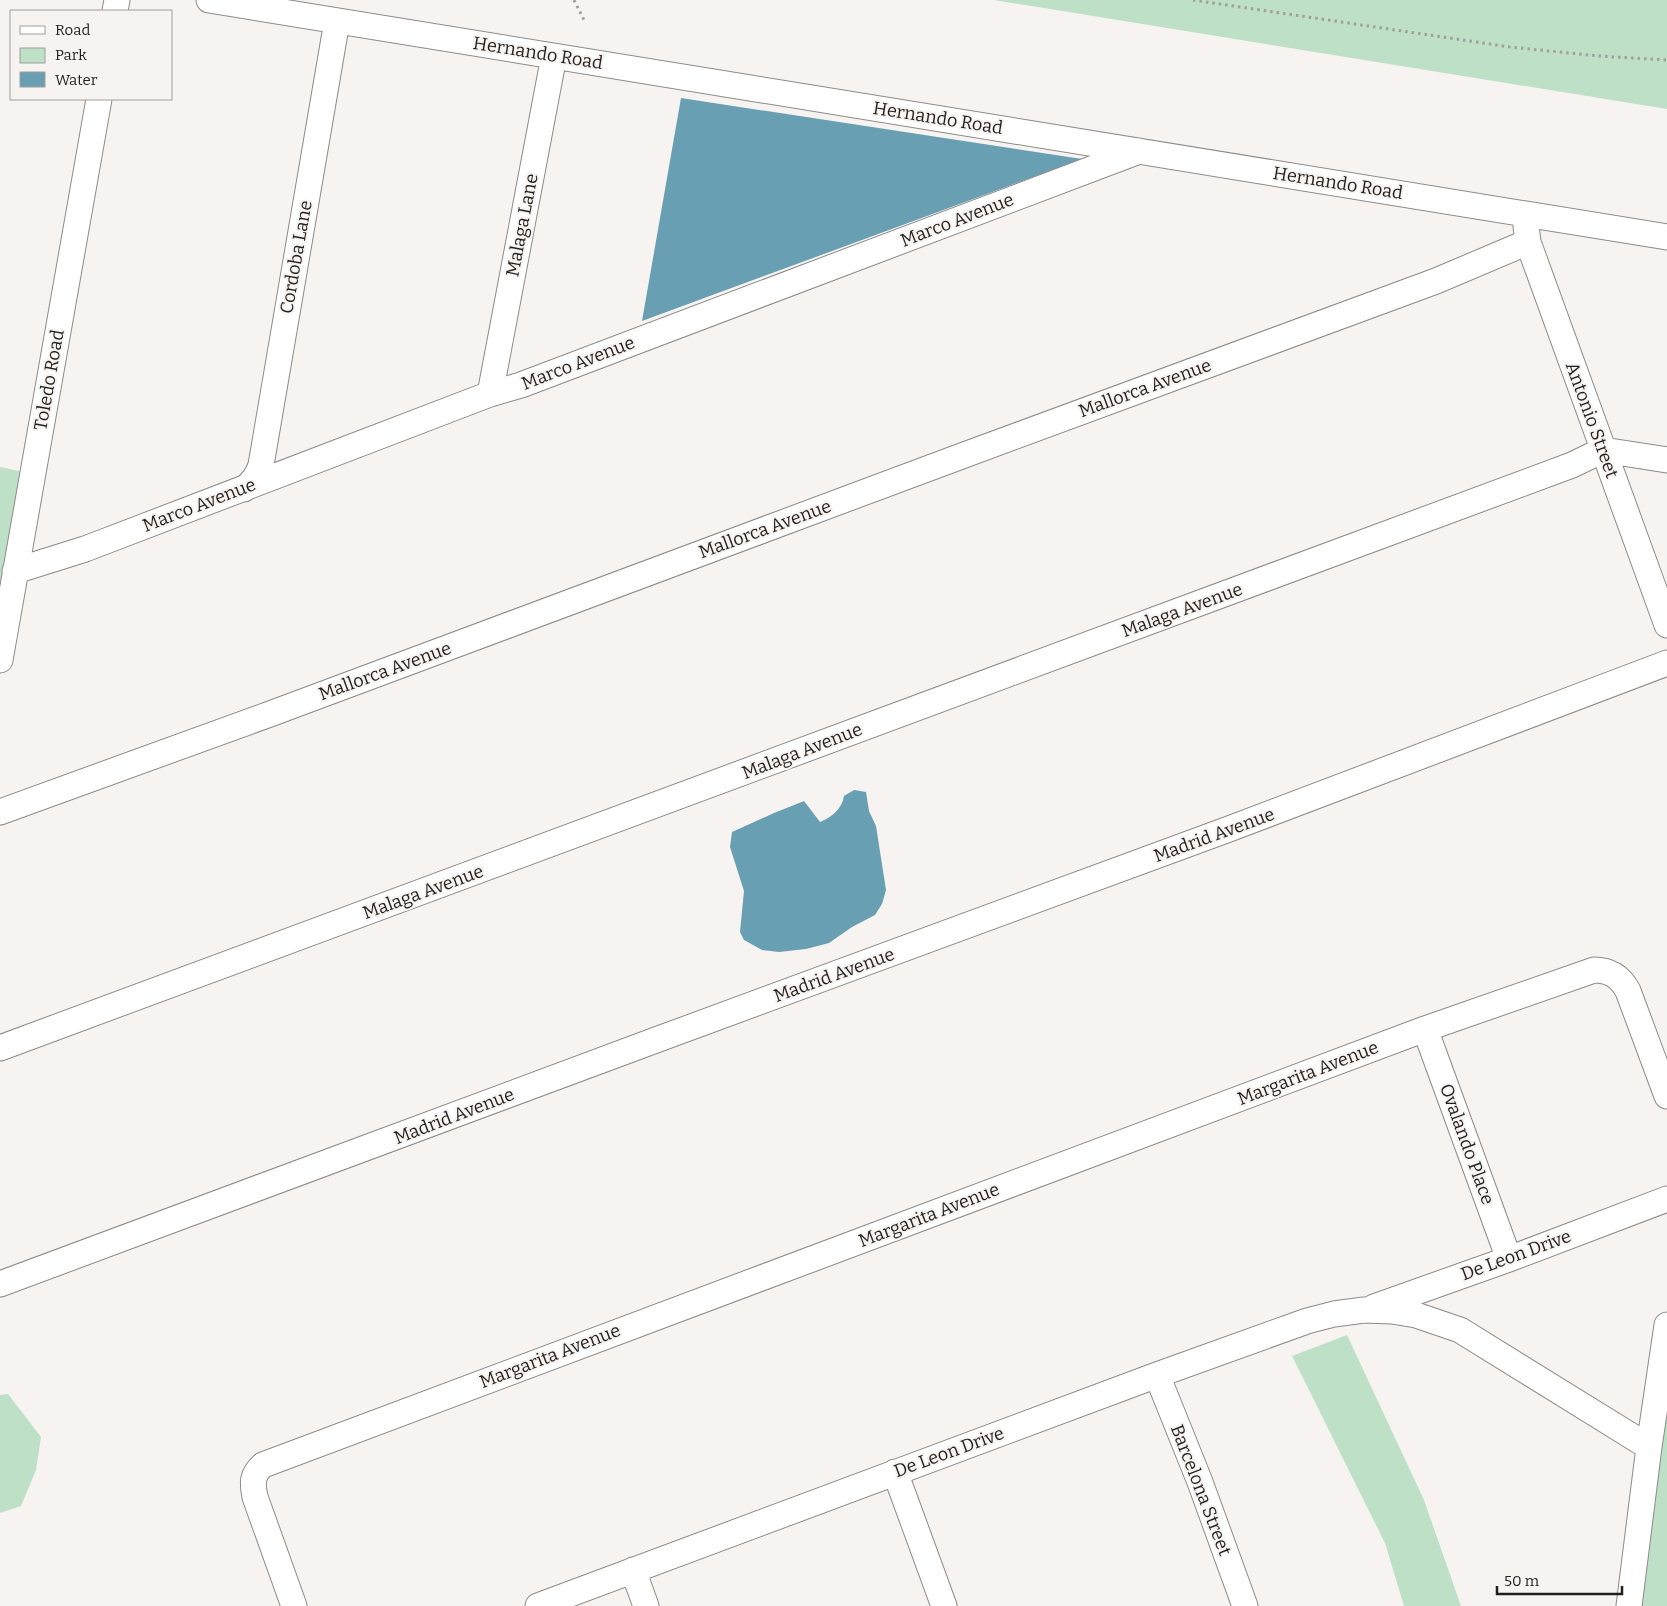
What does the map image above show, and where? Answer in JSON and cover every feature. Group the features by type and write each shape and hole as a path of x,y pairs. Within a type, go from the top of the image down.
{"street":[{"name":"Hernando Road","path":"209,0 1667,237"},
{"name":"Cordoba Lane","path":"244,489 258,474 261,465 337,20"},
{"name":"Malaga Lane","path":"490,394 554,56"},
{"name":"Toledo Road","path":"0,660 99,100"},
{"name":"Marco Avenue","path":"15,572 84,549 490,394 530,382 1140,151"},
{"name":"Antonio Street","path":"1524,214 1528,242 1667,625"},
{"name":"Mallorca Avenue","path":"0,812 270,714 968,453 1426,285 1528,242"},
{"path":"1603,450 1667,460"},
{"name":"Malaga Avenue","path":"0,1048 1563,469 1603,450"},
{"name":"Madrid Avenue","path":"0,1284 664,1037 1229,830 1667,663"},
{"name":"Margarita Avenue","path":"294,1606 255,1497 252,1482 255,1472 263,1464 1425,1029 1594,970 1604,970 1617,976 1624,983 1628,991 1667,1096"},
{"name":"Ovalando Place","path":"1425,1029 1509,1259"},
{"name":"De Leon Drive","path":"1364,1310 1509,1259 1667,1199"},
{"name":"De Leon Drive","path":"538,1606 1157,1375 1307,1321 1334,1314 1364,1310 1392,1311 1416,1315 1460,1330 1649,1447"},
{"path":"1629,1606 1667,1325"},
{"name":"Barcelona Street","path":"1157,1375 1200,1482 1245,1606"},
{"path":"895,1472 944,1606"},
{"path":"633,1570 646,1606"}],"path":[{"path":"574,0 585,22"},
{"path":"1194,0 1510,47 1600,56 1667,60"}],"green space":[{"path":"994,0 1667,0 1667,109"},
{"path":"0,467 24,472 0,610"},
{"path":"1347,1335 1424,1500 1461,1606 1404,1606 1385,1543 1292,1356"},
{"path":"1667,1384 1667,1606 1638,1606"},
{"path":"8,1394 41,1437 36,1470 21,1506 0,1513 0,1395"}],"water":[{"path":"681,98 1082,159 642,321"},
{"path":"854,790 866,792 869,811 876,826 886,890 882,904 875,915 852,927 829,943 806,949 779,952 762,950 744,940 740,932 744,891 730,847 732,832 804,801 820,822 836,812 844,796"}]}
